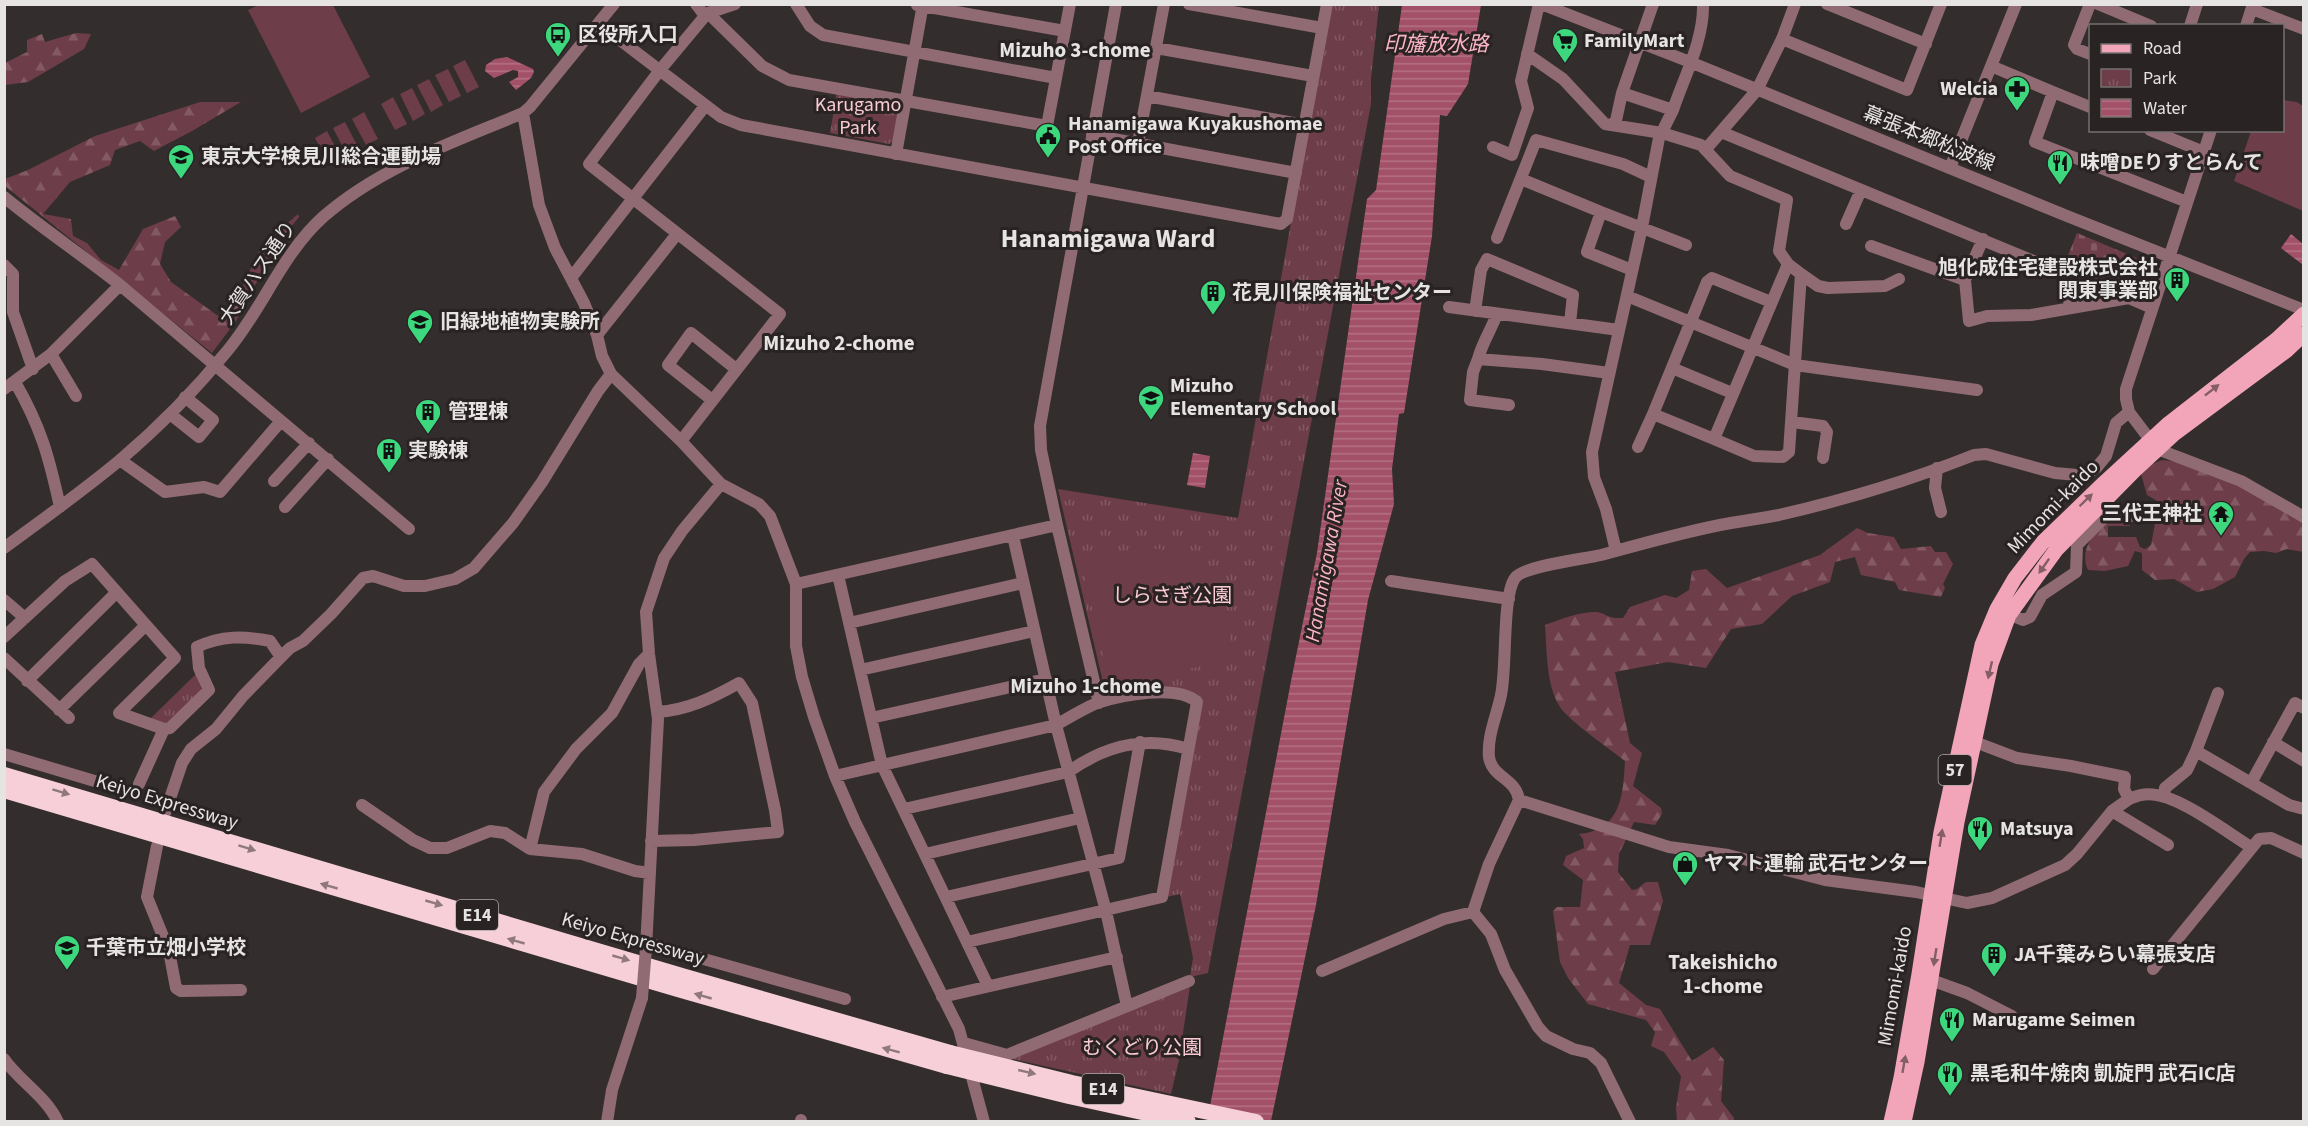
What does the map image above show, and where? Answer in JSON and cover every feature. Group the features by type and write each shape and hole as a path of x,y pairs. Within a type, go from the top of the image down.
{"highway":[{"name":"Keiyo Expressway","path":"4,775 537,933 1069,1096 1188,1122"},
{"name":"Keiyo Expressway","path":"4,790 678,989 949,1059 1256,1122"}],"main road":[{"name":"Mimomi-kaido","path":"1891,1122 1937,897 1957,822 1990,664 2003,612 2015,578 2043,542 2276,340 2304,312"},
{"name":"Mimomi-kaido","path":"2154,445 2174,434 2286,351 2304,334"},
{"name":"Mimomi-kaido","path":"1904,1122 1931,980 1941,832 1982,645 2003,612"}],"street":[{"name":"大賀ハス通り","path":"4,548 120,460 170,414 242,332 299,243 323,217 346,199 409,161 530,108 614,4"},
{"path":"696,4 762,66 789,80 1047,126 1070,4"},
{"path":"681,441 780,314 589,164 660,70 706,15 735,4"},
{"path":"796,4 810,26 823,35 1056,78"},
{"path":"1099,703 1041,450 1040,426 1081,188 1116,4"},
{"path":"1138,143 1164,4"},
{"path":"1189,4 1322,28"},
{"path":"599,24 705,106 721,117 741,125 1281,224 1287,219 1327,4"},
{"path":"1493,147 1512,155 1528,108 1521,81 1540,4"},
{"name":"幕張本郷松波線","path":"1540,4 1690,62 2304,312"},
{"path":"1615,125 1622,93 1653,4"},
{"path":"1616,551 1592,465 1592,452 1659,138 1673,110 1690,62 1702,18 1703,4"},
{"path":"1706,149 1757,90 1782,39 1795,4"},
{"path":"1827,4 1926,44"},
{"path":"1782,39 1907,90 1941,4"},
{"path":"1950,168 2016,4"},
{"path":"2089,53 2077,49 2074,45 2090,4"},
{"path":"2098,4 2146,24"},
{"path":"2191,24 2197,4"},
{"path":"896,154 915,53 921,5 1065,31"},
{"path":"2247,24 2252,7 2304,29"},
{"path":"1156,48 1313,76"},
{"path":"1527,54 1563,79 1605,124 1662,133 1701,145 1730,176 1787,200 1779,251 1788,264 1818,286 1828,288 1885,286 1899,279"},
{"path":"1991,66 2089,105"},
{"path":"2054,92 2035,142 2187,202"},
{"path":"1622,93 1673,110"},
{"path":"1147,96 1304,125"},
{"path":"571,278 705,106"},
{"path":"523,113 536,189 555,248 597,335 602,356 611,374 681,441 721,484 759,504 771,516 796,584 796,646 802,677 835,776 855,822 964,1042 984,1122"},
{"path":"1721,132 2065,274 2070,307"},
{"path":"2155,132 2204,152"},
{"path":"2210,132 2126,389 2129,412 2154,445 2241,482 2304,517"},
{"path":"1092,135 1296,173"},
{"path":"1517,140 1536,140 1623,164 1651,177"},
{"path":"1497,238 1536,140"},
{"path":"1521,178 1601,212 1689,244"},
{"path":"1846,224 1861,190"},
{"path":"4,198 120,285 409,530"},
{"path":"1601,212 1587,252 1632,270"},
{"path":"597,335 677,234"},
{"path":"1983,240 1965,280 1969,321 1987,316 2031,315 2128,298 2152,309"},
{"path":"1871,246 1965,280"},
{"path":"1475,311 1481,270 1487,259 1573,295 1570,323"},
{"path":"1714,439 1788,264"},
{"path":"8,273 13,312 33,369"},
{"path":"1653,414 1754,456 1783,457 1789,452 1801,274"},
{"path":"1643,444 1707,282 1712,278 1771,302"},
{"path":"60,507 44,441 35,416 10,385 51,354 120,285"},
{"path":"1627,296 1795,365 1977,390"},
{"path":"1449,307 1619,330"},
{"path":"1497,314 1488,337 1482,343 1473,372 1470,400 1509,405"},
{"path":"712,400 668,365 691,333 736,369"},
{"path":"51,354 76,396"},
{"path":"1478,359 1542,364 1609,374"},
{"path":"1672,368 1732,393"},
{"path":"165,813 187,753 216,729 243,696 290,648 303,641 332,614 363,578 370,576 404,586 425,586 455,579 474,568 513,523 611,374"},
{"path":"170,414 199,437 213,420 185,397"},
{"path":"1473,912 1489,864 1519,800 1518,791 1493,769 1489,757 1490,737 1505,672 1509,599 1514,579 1521,572 1616,551 1687,532 1787,513 1869,490 1974,455 1986,454 2055,473 2077,476 2087,474 2106,456 2116,423 2129,412"},
{"path":"120,460 165,492 204,487 220,492 281,421"},
{"path":"1792,422 1823,426 1827,432 1827,453"},
{"path":"274,481 309,444"},
{"path":"285,507 328,459"},
{"path":"1937,468 1935,486 1941,512"},
{"path":"607,1122 612,1090 642,998 647,945 657,712 646,612 664,558 682,531 721,484"},
{"path":"2003,612 2023,620 2030,617 2042,595 2076,572 2078,545 2108,514 2123,516 2157,514"},
{"path":"796,584 1057,525"},
{"path":"1013,536 1056,725 1106,911 1127,1006"},
{"path":"4,637 65,581 92,564 175,658 119,713 164,729 170,728 209,690 199,668 197,647 229,637 249,637 270,641 281,657"},
{"path":"838,575 882,765 988,986"},
{"path":"1391,581 1509,599"},
{"path":"849,623 1023,583"},
{"path":"27,681 117,592"},
{"path":"4,600 25,618"},
{"path":"4,658 64,714 146,625"},
{"path":"860,670 1034,631"},
{"path":"530,849 544,792 576,749 612,713 639,664 649,654"},
{"path":"871,718 1046,679"},
{"path":"651,841 694,840 777,832 776,810 752,703 739,683 696,705 674,711 657,712"},
{"path":"2164,796 2165,788 2187,770 2218,693"},
{"path":"835,776 1056,725 1099,703 1131,695 1171,694 1191,697 1197,702 1162,897 967,942"},
{"path":"2251,783 2295,703 2304,708"},
{"path":"139,784 164,729"},
{"path":"904,810 1068,772 1108,749 1140,742 1173,744 1188,749"},
{"path":"946,897 1119,858 1140,742"},
{"path":"1975,742 2017,758 2125,777 2124,789 2128,799"},
{"path":"2273,742 2304,761"},
{"path":"2196,751 2289,805 2304,808"},
{"path":"4,754 108,785"},
{"path":"1519,800 1669,847 1728,855 1825,880 1967,903 1992,898 2065,865 2077,854 2112,811 2128,799 2145,794 2164,796 2189,808 2251,847"},
{"path":"362,805 413,840 430,848 447,848 490,831 505,833 530,849 582,854 635,871 650,873"},
{"path":"2112,811 2168,845"},
{"path":"925,854 1080,818"},
{"path":"2153,969 2259,839 2266,837 2304,853"},
{"path":"157,846 147,897 169,951 176,988 181,991 241,990"},
{"path":"1322,971 1444,919 1473,912"},
{"path":"1473,912 1491,934 1505,970 1538,1027 1546,1036 1573,1049 1590,1053 1601,1062 1630,1122"},
{"path":"647,945 845,999"},
{"path":"942,997 1117,957"},
{"path":"1931,980 1967,993 2012,1016"},
{"path":"964,1042 1007,1055 1189,981"},
{"path":"4,1059 14,1072 45,1101 58,1122"}],"green space":[{"path":"259,5 333,5 370,77 301,113 248,10"},
{"name":"しらさぎ公園","path":"1330,5 1379,5 1371,79 1371,104 1208,973 1190,977 1193,958 1180,894 1166,897 1196,695 1110,694 1105,691 1058,489 1238,518"},
{"path":"76,33 91,34 84,49 28,82 5,85 5,63 27,52 27,40 42,34 45,42"},
{"path":"465,60 479,87 467,93 453,66"},
{"path":"448,69 461,96 449,102 435,75"},
{"path":"429,79 443,105 431,112 417,85"},
{"path":"412,88 425,114 413,121 400,94"},
{"name":"Karugamo Park","path":"837,92 898,103 901,107 895,140 889,144 830,133"},
{"path":"393,97 407,124 395,130 381,104"},
{"path":"2284,100 2297,102 2303,106 2303,211 2234,181 2251,132 2284,132"},
{"path":"200,102 241,102 154,151 140,141 115,150 110,165 70,182 43,214 71,219 73,236 87,243 101,260 119,270 143,229 175,216 181,227 165,242 160,264 171,282 221,318 228,317 261,247 298,214 299,217 277,244 236,321 212,353 5,186 5,179 95,136"},
{"path":"364,112 378,139 366,145 352,119"},
{"path":"345,122 359,149 347,155 333,128"},
{"path":"327,131 341,158 329,164 315,138"},
{"path":"2077,233 2139,259 2125,295 2076,302 2073,300 2063,268"},
{"path":"2162,460 2203,465 2303,513 2303,552 2287,549 2276,553 2250,552 2235,577 2213,589 2197,592 2174,579 2155,580 2142,570 2142,553 2135,551 2128,566 2105,571 2088,570 2085,556 2089,542 2110,520 2129,518 2130,526 2108,526 2108,537 2136,537 2140,547 2145,549 2151,545 2156,518 2159,514 2157,501 2147,495 2141,474 2150,465"},
{"path":"1857,528 1868,533 1894,537 1901,549 1931,546 1935,552 1946,552 1953,564 1943,584 1945,588 1941,597 1899,590 1895,582 1861,575 1855,557 1835,562 1830,582 1792,596 1762,624 1731,629 1706,668 1668,662 1615,672 1630,743 1642,753 1633,786 1661,808 1662,814 1655,825 1634,822 1619,854 1618,872 1632,890 1646,882 1658,882 1663,901 1650,945 1630,945 1619,983 1646,1005 1660,1009 1692,1061 1713,1047 1724,1060 1721,1101 1734,1118 1734,1121 1677,1121 1676,1108 1681,1076 1664,1052 1651,1046 1655,1032 1646,1020 1588,1004 1568,978 1560,962 1553,911 1557,907 1580,907 1583,880 1563,865 1566,856 1584,848 1583,839 1579,834 1604,826 1617,809 1623,787 1625,761 1580,727 1560,707 1552,689 1545,625 1590,612 1623,618 1630,607 1665,595 1676,598 1689,590 1692,571 1706,569 1727,588 1820,555"},
{"name":"しらさぎ公園","path":"1138,547 1170,552 1201,569 1212,581 1226,609 1230,642 1228,660 1121,684 1108,677 1084,572 1106,557"},
{"path":"196,674 202,691 168,722 162,723 150,719"},
{"name":"むくどり公園","path":"1190,986 1179,1060 1171,1094 1008,1058"}],"water":[{"name":"印旛放水路","path":"1402,5 1481,5 1468,84 1447,116 1440,115 1432,236 1404,413 1399,414 1392,469 1394,504 1368,600 1316,905 1271,1121 1207,1122 1317,553 1367,199 1376,190"},
{"path":"507,57 533,69 534,72 531,78 516,90 509,82 518,77 518,71 513,70 494,78 485,71 486,65 495,59"},
{"path":"2291,234 2303,244 2303,265 2281,248"},
{"path":"1193,453 1210,456 1205,488 1187,485"}],"place":[{"name":"区役所入口","path":"558,58"},
{"name":"FamilyMart","path":"1565,64"},
{"name":"Welcia","path":"2017,112"},
{"name":"Hanamigawa Kuyakushomae Post Office","path":"1048,159"},
{"name":"東京大学検見川総合運動場","path":"181,180"},
{"name":"味噌DEりすとらんて","path":"2060,186"},
{"name":"旭化成住宅建設株式会社 関東事業部","path":"2177,303"},
{"name":"花見川保険福祉センター","path":"1213,316"},
{"name":"旧緑地植物実験所","path":"420,345"},
{"name":"Mizuho Elementary School","path":"1151,421"},
{"name":"管理棟","path":"428,435"},
{"name":"実験棟","path":"389,474"},
{"name":"三代王神社","path":"2221,537"},
{"name":"Matsuya","path":"1980,852"},
{"name":"ヤマト運輸 武石センター","path":"1685,887"},
{"name":"千葉市立畑小学校","path":"67,971"},
{"name":"JA千葉みらい幕張支店","path":"1994,978"},
{"name":"Marugame Seimen","path":"1952,1043"},
{"name":"黒毛和牛焼肉 凱旋門 武石IC店","path":"1950,1097"}],"district":[{"name":"Mizuho 3-chome","path":"1075,50"},
{"name":"Hanamigawa Ward","path":"1108,238"},
{"name":"Mizuho 2-chome","path":"839,343"},
{"name":"Mizuho 1-chome","path":"1086,686"},
{"name":"Takeishicho 1-chome","path":"1723,974"}],"water label":[{"name":"Hanamigawa River","path":"1326,561"}]}
